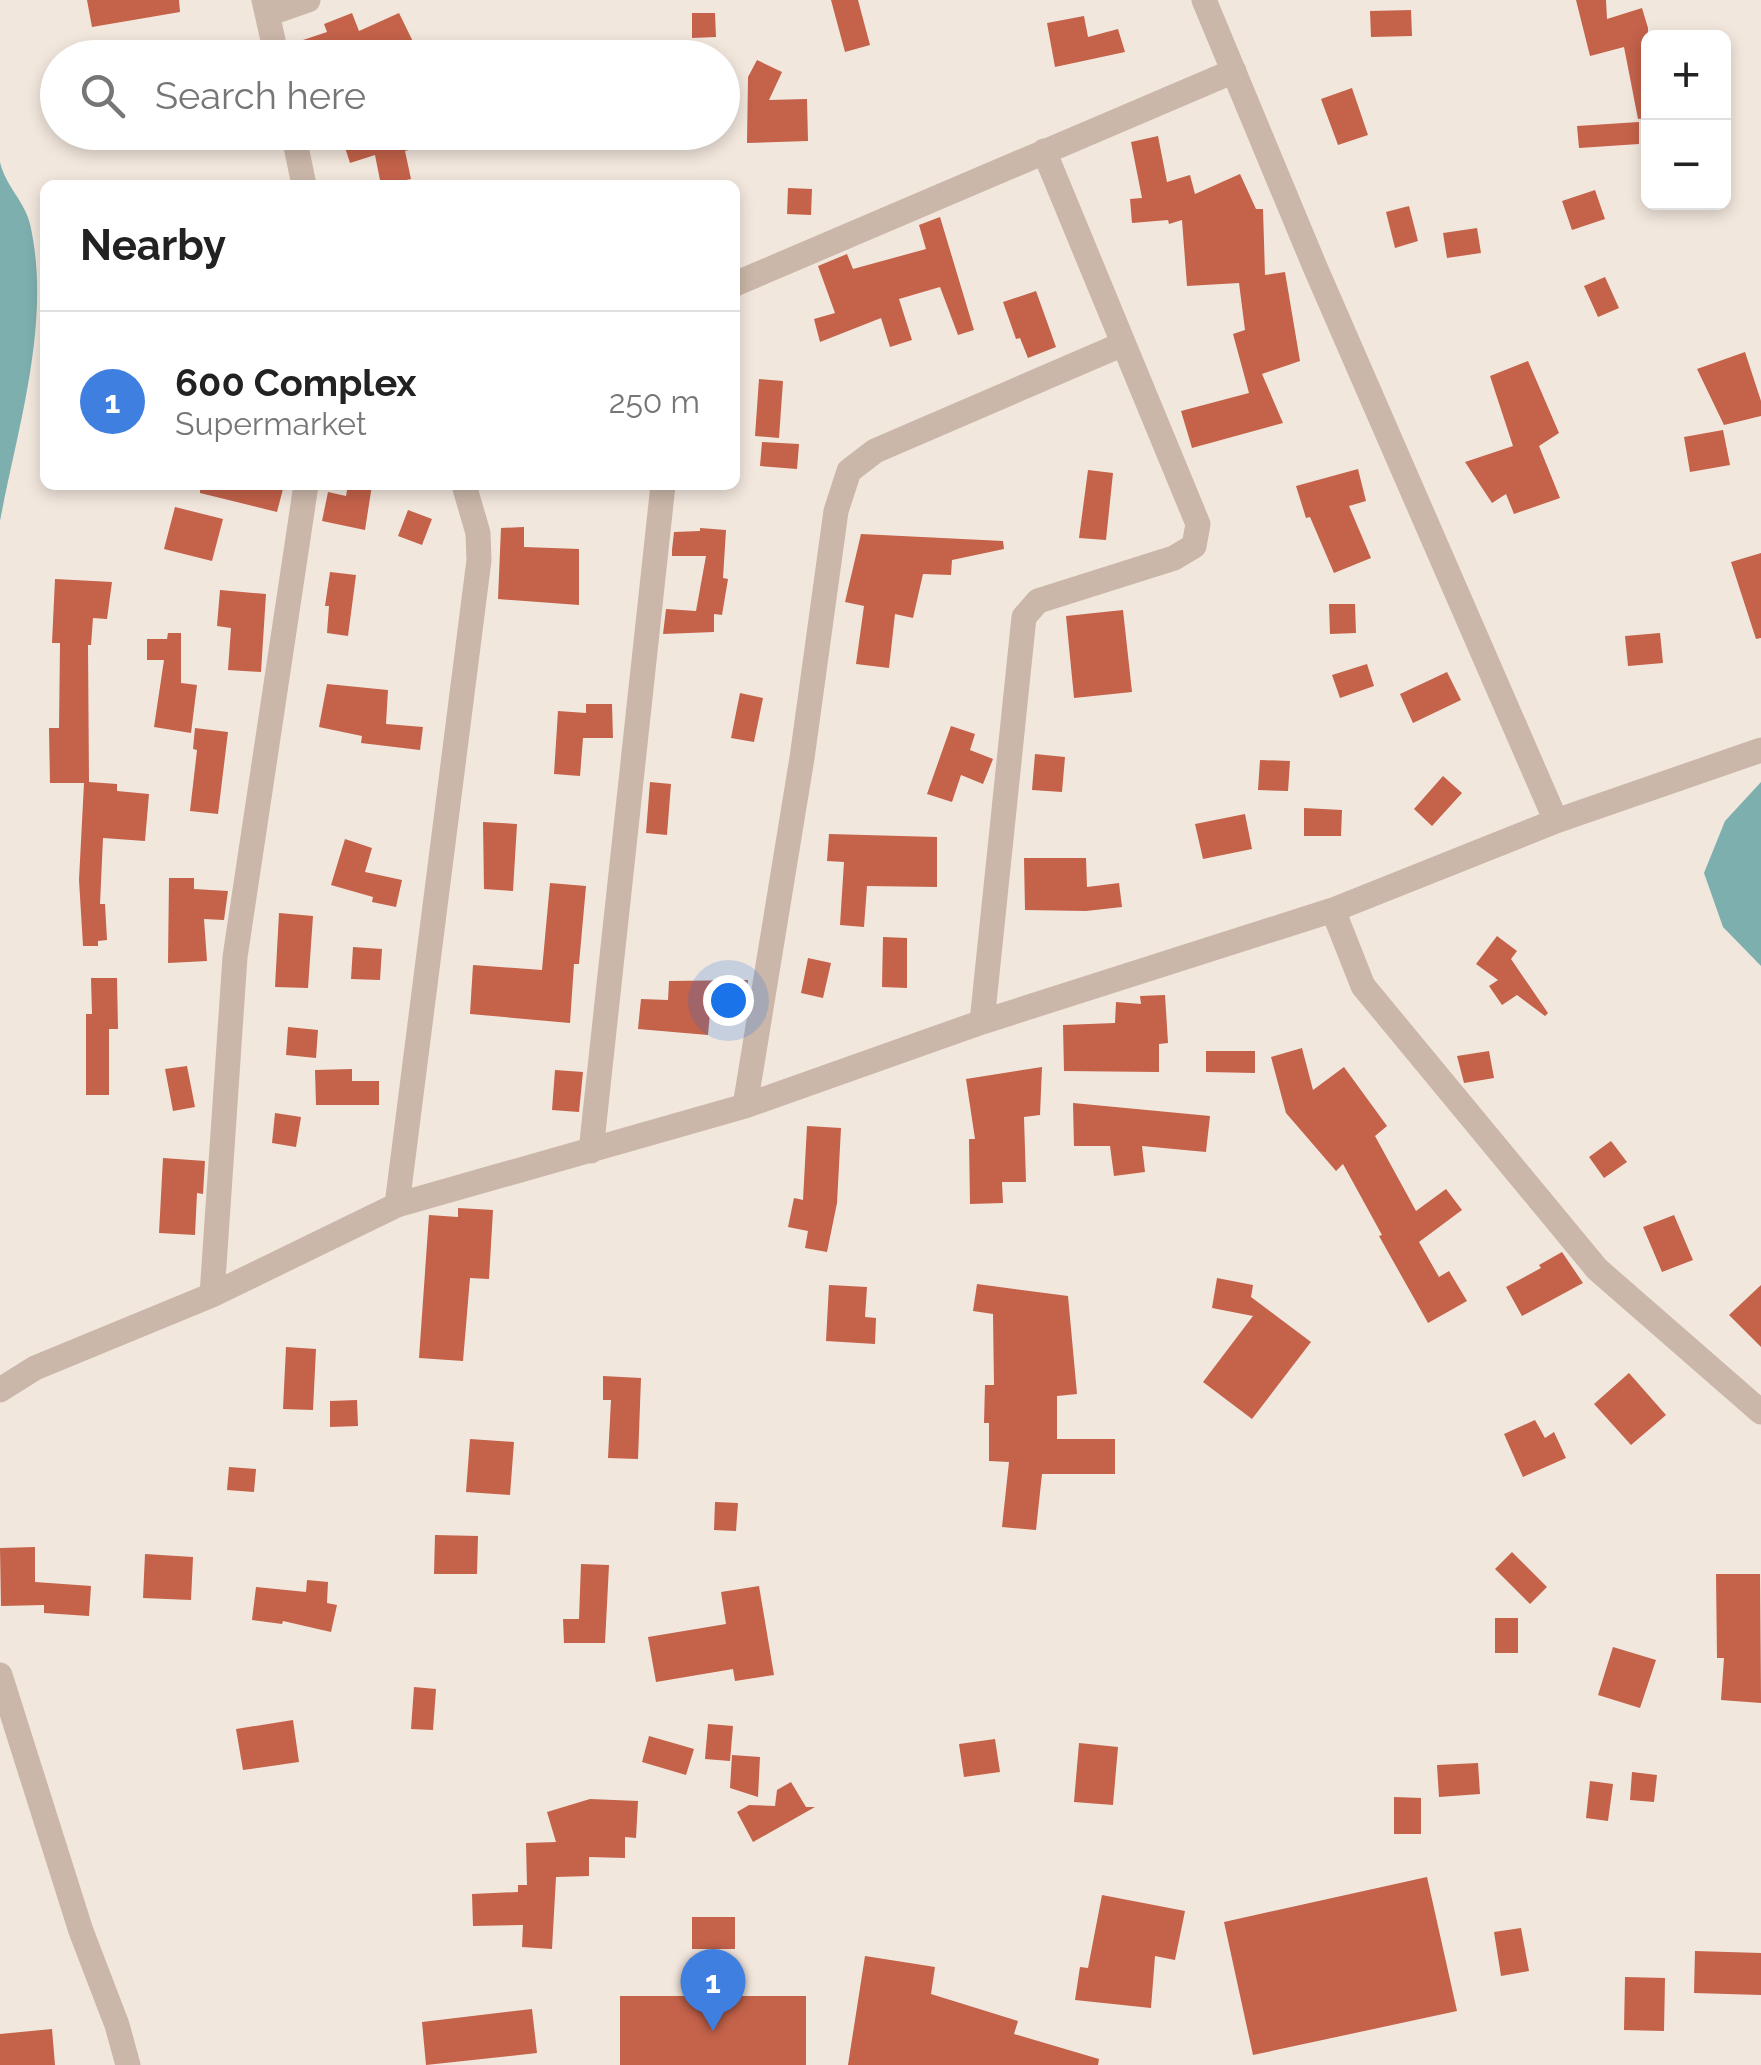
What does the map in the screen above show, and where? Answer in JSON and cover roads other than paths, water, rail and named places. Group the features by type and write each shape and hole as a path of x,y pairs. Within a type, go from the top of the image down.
{"street":[{"path":"273,40 266,7 308,0"},
{"path":"1204,0 1556,821"},
{"path":"740,282 1234,71"},
{"path":"297,150 303,180"},
{"path":"982,1022 1024,617 1038,601 1174,558 1194,546 1198,524 1044,151"},
{"path":"744,1106 802,758 836,511 849,471 875,450 1124,344"},
{"path":"212,1295 235,956 305,490"},
{"path":"397,1206 479,560 478,533 465,490"},
{"path":"591,1151 662,490"},
{"path":"0,1390 35,1368 212,1295 397,1206 744,1106 982,1022 1333,910 1556,821 1761,750"},
{"path":"1333,910 1363,986 1597,1269 1761,1412"},
{"path":"0,1674 128,2065"}],"water":[{"path":"0,162 30,224 37,298 30,373 0,521"},
{"path":"1761,782 1761,966 1723,927 1704,873 1725,821"}],"place":[{"name":"600 Complex","path":"713,2031"}]}
